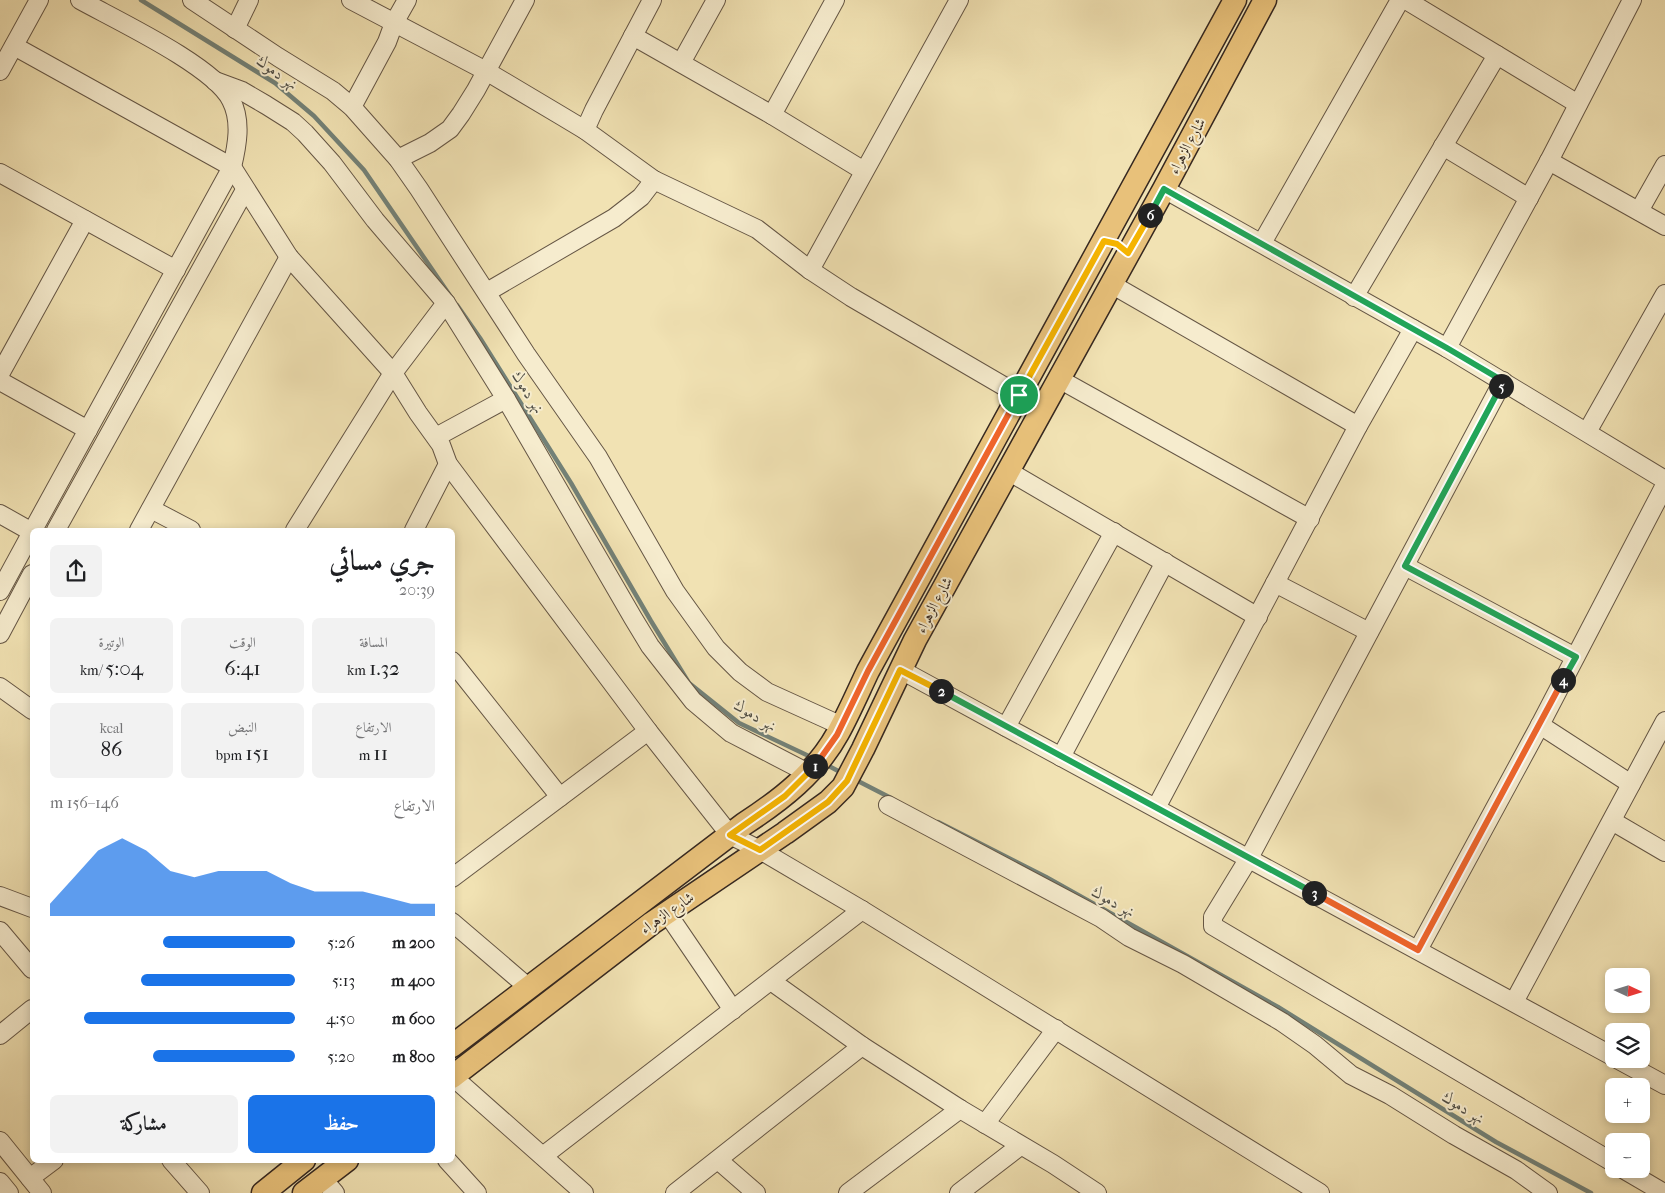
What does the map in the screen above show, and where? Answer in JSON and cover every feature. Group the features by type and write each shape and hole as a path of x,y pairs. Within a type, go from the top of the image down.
{"main road":[{"name":"شارع الزهراء","path":"455,1044 730,835 785,796 811,770 839,731 868,671 1235,0"},
{"name":"شارع الزهراء","path":"455,1075 667,913 828,802 843,787 900,670 1164,189 1265,0"},
{"path":"1118,215 1125,225 1141,231"},
{"path":"1104,241 1117,244 1128,253"},
{"path":"263,1193 300,1163"},
{"path":"304,1193 329,1186 345,1163"}],"street":[{"path":"0,71 40,0"},
{"path":"35,528 232,167 238,138 232,100 215,81 175,53 80,0"},
{"path":"192,0 278,57 334,91 352,106 398,160 487,292 526,354 598,457 675,591 716,648 740,672 767,692 839,731"},
{"path":"236,29 249,0"},
{"path":"351,0 486,71 585,130 654,180 757,229 810,270 851,297 1019,395"},
{"path":"352,106 387,42 394,22 407,0"},
{"path":"398,160 430,143 450,128 461,114 525,0"},
{"path":"585,130 652,0"},
{"path":"682,63 716,0"},
{"path":"772,115 835,0"},
{"path":"810,270 959,0"},
{"path":"1262,243 1400,0"},
{"path":"1406,0 1578,104"},
{"path":"1447,348 1549,161 1628,2"},
{"path":"633,36 772,115 864,171"},
{"path":"14,46 232,167 289,257 393,373 436,438 448,464 648,731 730,835 760,850 862,910 1056,1029 1309,1191"},
{"path":"1354,297 1497,55"},
{"path":"215,81 242,91 266,104 306,133 332,163 375,220 446,303 506,399 632,618 650,646 693,701 731,733 811,770"},
{"path":"1443,146 1528,198"},
{"path":"1549,161 1665,226"},
{"path":"1639,211 1665,165"},
{"path":"0,173 176,270"},
{"path":"487,292 614,218 641,197 654,180"},
{"path":"1164,189 1447,348 1665,480"},
{"path":"57,528 245,190"},
{"path":"0,374 85,220"},
{"path":"141,528 289,257"},
{"path":"1111,284 1358,426"},
{"path":"1587,432 1665,294"},
{"path":"296,528 393,373 446,303"},
{"path":"1156,808 1358,426 1413,329"},
{"path":"1059,379 1310,519"},
{"path":"0,381 88,430"},
{"path":"1503,381 1249,858 1213,917 1213,926 1605,1158"},
{"path":"436,438 506,399"},
{"path":"415,528 448,464"},
{"path":"1008,471 1258,617"},
{"path":"1418,950 1540,725 1665,485"},
{"path":"151,509 187,528"},
{"path":"0,514 30,530"},
{"path":"1006,727 1114,532"},
{"path":"0,591 30,537"},
{"path":"1061,757 1165,562"},
{"path":"1405,566 1576,657"},
{"path":"0,634 30,578"},
{"path":"1276,584 1369,632"},
{"path":"455,665 560,797"},
{"path":"900,670 1605,1052"},
{"path":"0,687 30,709"},
{"path":"1540,725 1631,784"},
{"path":"1514,1002 1664,726"},
{"path":"455,876 648,731"},
{"path":"888,805 1100,918 1129,937 1183,964 1275,1018 1315,1045 1351,1075 1390,1095 1454,1135 1516,1170 1548,1193"},
{"path":"1612,821 1665,852"},
{"path":"0,896 30,907"},
{"path":"544,1156 862,910"},
{"path":"667,913 733,1010"},
{"path":"455,925 529,988"},
{"path":"0,931 30,967"},
{"path":"770,981 862,1046 1097,1193"},
{"path":"0,1034 30,1012"},
{"path":"985,1124 1056,1029"},
{"path":"675,1193 862,1046"},
{"path":"1638,1068 1662,1078"},
{"path":"455,1079 584,1193"},
{"path":"848,1193 960,1109"},
{"path":"0,1141 42,1193"},
{"path":"959,1193 1020,1146"},
{"path":"718,1160 756,1193"},
{"path":"30,1178 50,1163"},
{"path":"174,1163 200,1193"},
{"path":"450,1163 477,1193"},
{"path":"1638,1178 1664,1193"},
{"path":"0,1182 9,1193"}],"waterway":[{"name":"نهر دموك","path":"141,0 275,83 314,116 364,170 451,297"},
{"name":"نهر دموك","path":"457,305 480,338 571,483 689,683 739,723 813,758"},
{"name":"نهر دموك","path":"825,764 842,773"},
{"name":"نهر دموك","path":"854,779 891,798"},
{"name":"نهر دموك","path":"938,822 1046,877 1278,1007 1496,1142 1591,1193"}],"route":[{"path":"1164,189 1503,381 1405,566 1576,657 1418,950 900,670 847,781 836,795 760,850 730,835 785,796 814,767 837,735 850,712 858,690 868,671 1019,395 1104,241 1117,244 1128,253 1164,189"}]}
